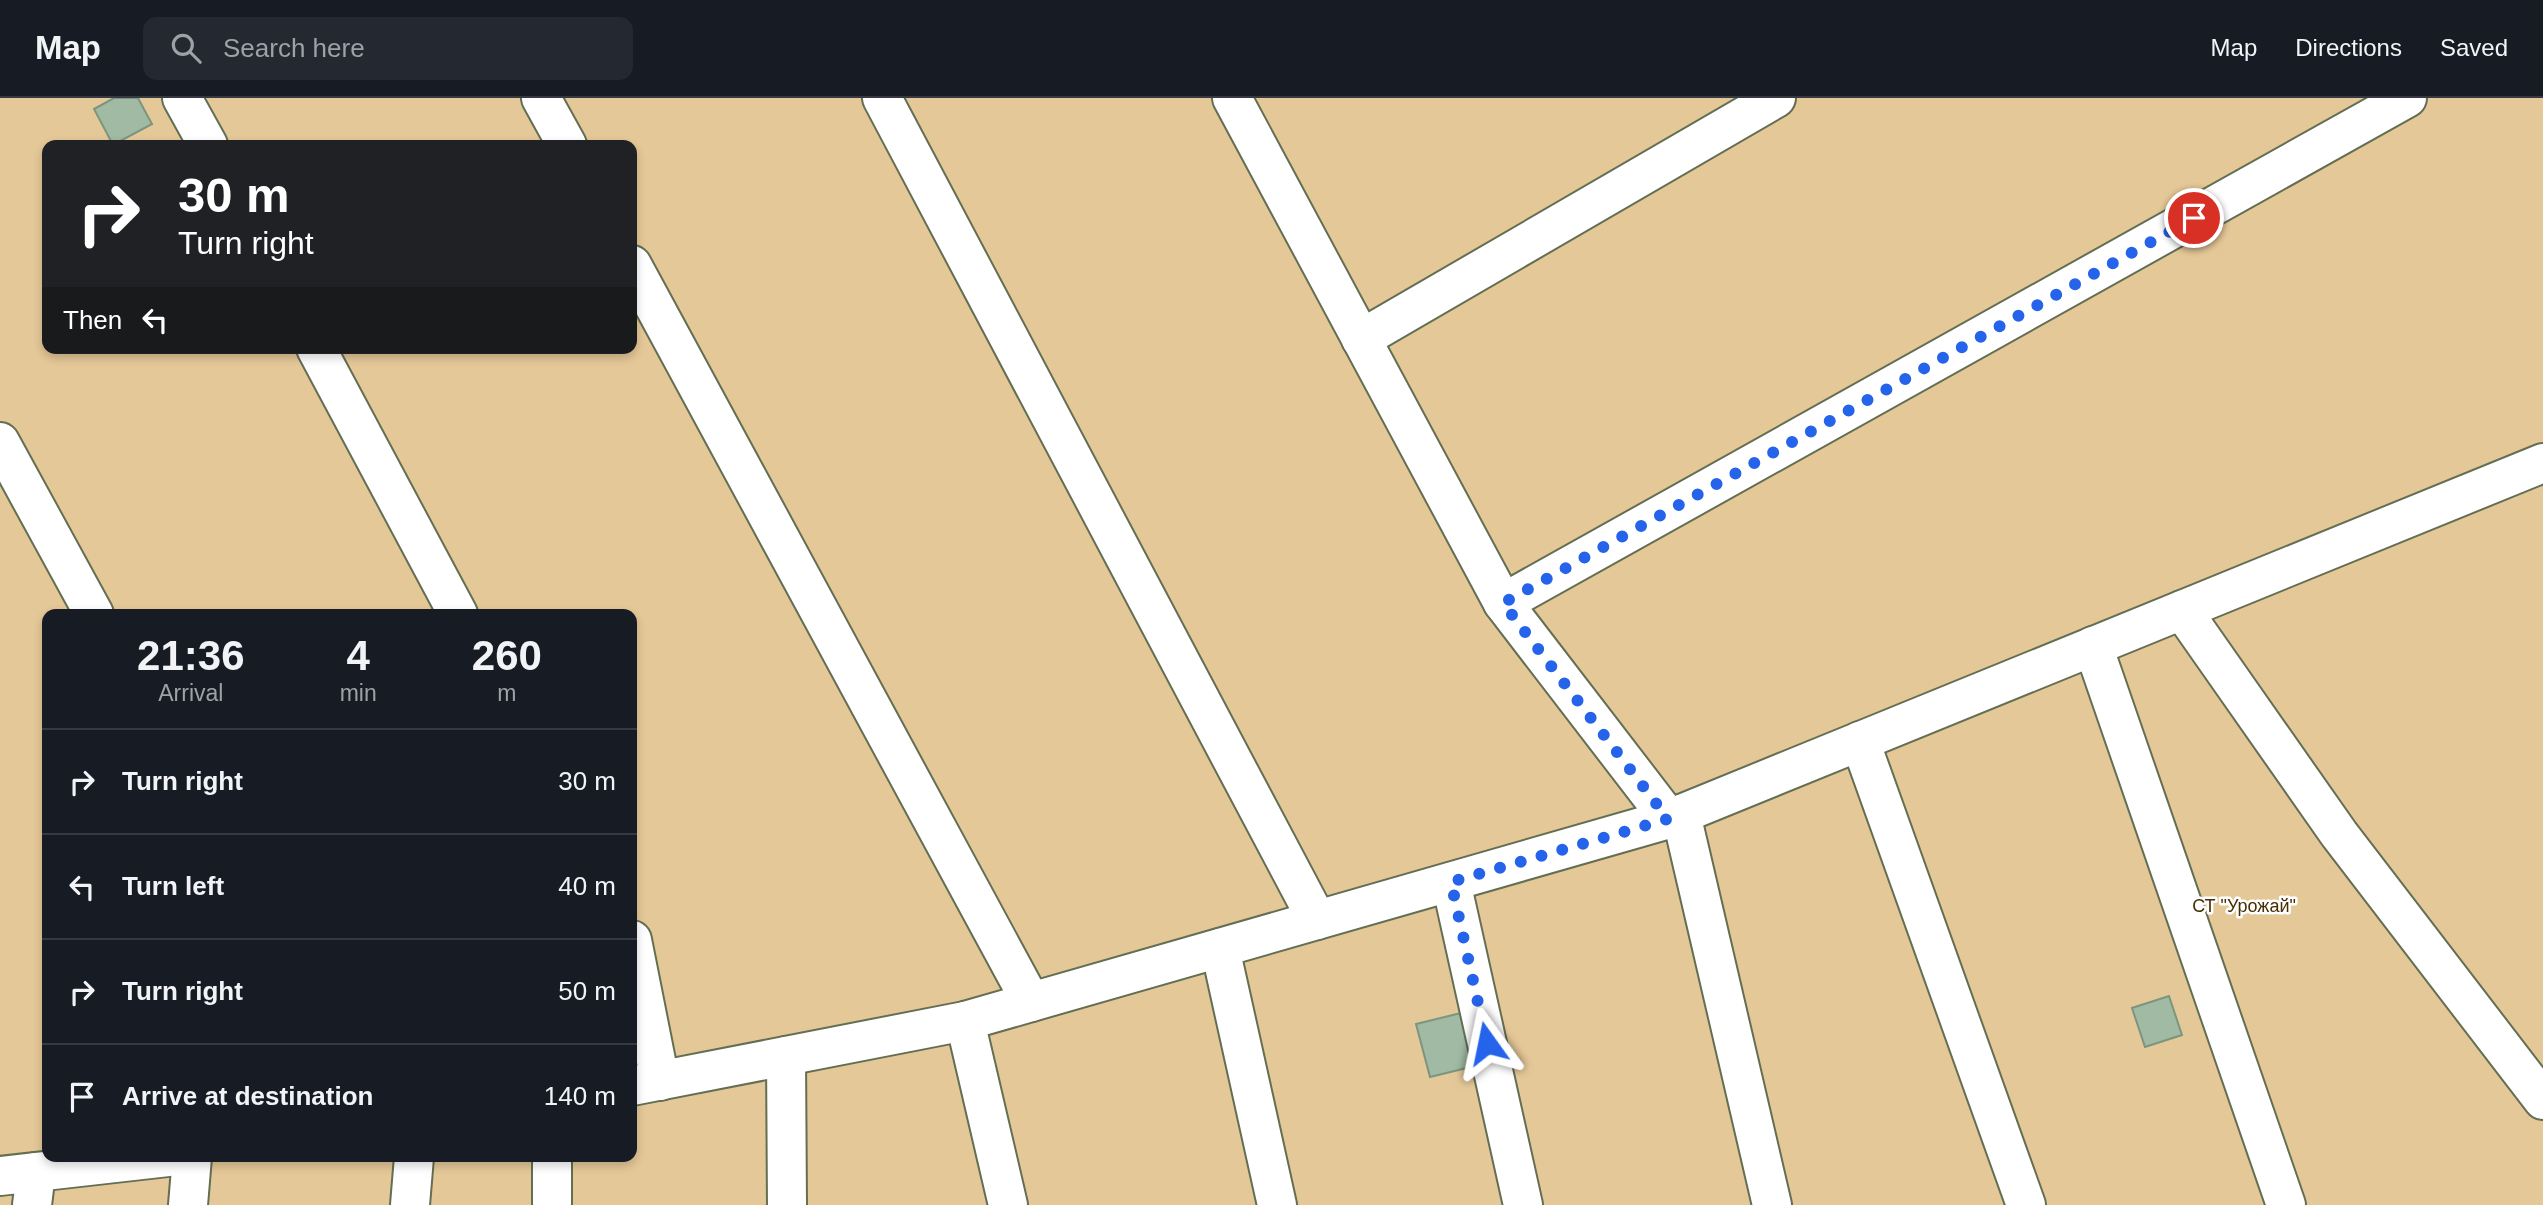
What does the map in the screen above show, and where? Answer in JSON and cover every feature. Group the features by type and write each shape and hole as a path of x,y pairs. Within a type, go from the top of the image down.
{"lane":[{"path":"182,98 205,140"},
{"path":"541,98 564,140"},
{"path":"882,98 1317,919"},
{"path":"1232,98 1503,603 1675,817 1772,1205"},
{"path":"1361,339 1776,98"},
{"path":"1503,603 2407,98"},
{"path":"637,274 1031,1002"},
{"path":"319,354 455,609"},
{"path":"0,442 91,609"},
{"path":"637,991 646,1084 965,1021 1675,817 2543,463"},
{"path":"2182,610 2339,834 2543,1100"},
{"path":"2093,646 2286,1205"},
{"path":"1860,741 2026,1205"},
{"path":"1451,882 1523,1205"},
{"path":"1220,948 1277,1205"},
{"path":"965,1021 1008,1205"},
{"path":"786,1056 787,1205"},
{"path":"23,1185 142,1162"},
{"path":"188,1205 192,1162"},
{"path":"410,1205 414,1162"},
{"path":"552,1162 552,1205"}],"green space":[{"name":"СТ \"Урожай\"","path":"0,98 2543,98 2543,1205 0,1205"}],"building":[{"path":"114,98 138,98 152,124 122,140 110,140 94,109"},
{"path":"2169,996 2182,1035 2145,1047 2132,1008"},
{"path":"1461,1013 1475,1066 1430,1077 1416,1024"}],"route":[{"path":"1487,1043 1451,882 1668,819 1503,603 2194,218"}]}
